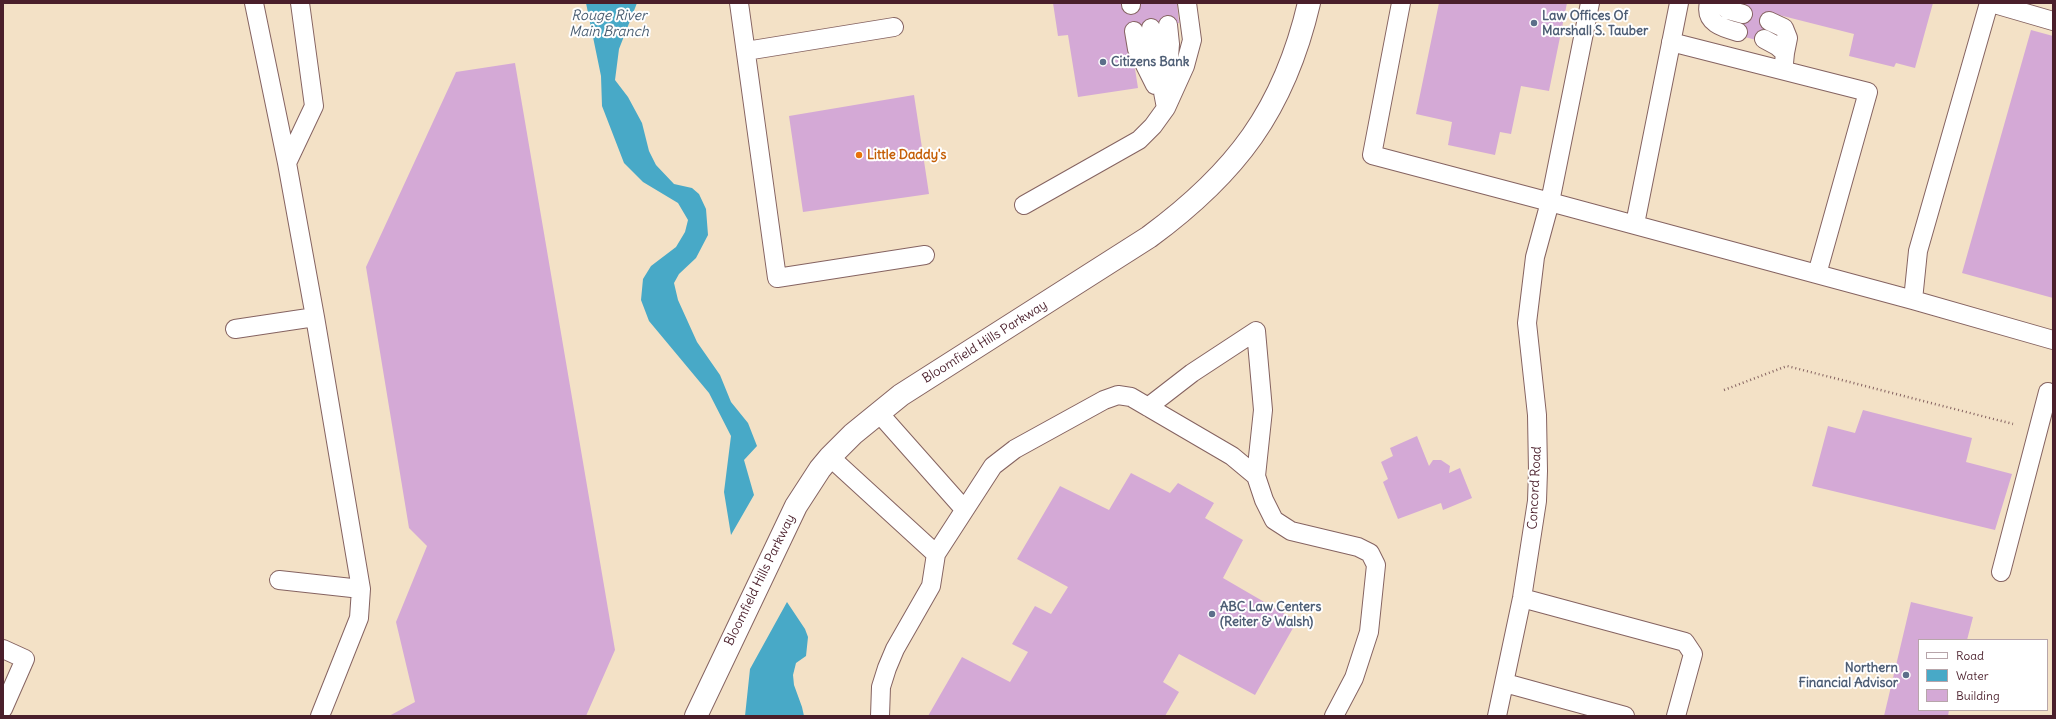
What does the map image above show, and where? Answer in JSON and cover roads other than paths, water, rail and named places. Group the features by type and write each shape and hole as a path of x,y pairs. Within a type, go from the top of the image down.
{"street":[{"name":"Bloomfield Hills Parkway","path":"696,716 796,506 820,468 878,412 925,379 1143,241 1179,215 1203,194 1226,171 1244,149 1276,97 1299,42 1309,3"}],"lane":[{"path":"254,3 287,163 315,317 361,589 359,618 320,716"},
{"path":"287,163 314,106 300,3"},
{"path":"739,3 777,278 924,256"},
{"path":"1024,205 1139,140 1153,126 1166,108 1185,66 1192,40 1187,3"},
{"path":"1401,3 1372,155 1635,224 2053,340"},
{"name":"Concord Road","path":"1497,716 1522,598 1533,531 1538,471 1537,415 1527,323 1535,257 1550,202 1590,3"},
{"path":"1635,224 1679,3"},
{"path":"1709,3 1707,9 1710,19 1720,27 1738,32"},
{"path":"1719,3 1728,10 1743,14"},
{"path":"1913,300 1918,251 1990,3 2053,21"},
{"path":"1769,21 1784,28 1788,38 1784,62"},
{"path":"746,51 894,26"},
{"path":"1151,28 1166,108"},
{"path":"1764,39 1777,46 1784,62"},
{"path":"1671,42 1784,62 1868,92 1817,274"},
{"path":"235,329 315,317"},
{"path":"1148,407 1192,373 1256,331 1263,410 1256,476 1264,500 1274,520 1291,531 1358,547 1370,553 1376,565 1369,632 1354,678 1334,716"},
{"path":"2001,572 2048,392"},
{"path":"880,716 881,687 887,668 895,649 931,586 936,554 993,466 1015,449 1104,400 1118,395 1131,397 1232,456 1256,476"},
{"path":"878,412 964,509"},
{"path":"830,457 936,554"},
{"path":"279,580 361,589"},
{"path":"1522,598 1685,642 1693,654 1676,716"},
{"path":"3,649 25,659 3,709"},
{"path":"1505,683 1625,716"}],"water":[{"name":"Rouge River Main Branch","path":"586,3 637,3 619,49 615,80 628,97 642,123 649,151 656,165 674,184 692,188 699,194 706,209 708,235 696,258 679,274 674,283 678,300 697,342 720,375 731,402 748,423 757,446 744,460 754,495 731,535 724,492 731,436 709,393 649,321 641,300 643,279 651,266 676,247 685,232 688,220 678,203 643,182 624,163 602,106 601,76"},
{"path":"787,602 805,629 808,637 806,656 796,663 793,675 794,685 804,716 745,716 750,669"}],"place":[{"name":"Law Offices Of Marshall S. Tauber","path":"1534,23"},
{"name":"Citizens Bank","path":"1103,62"},
{"name":"Little Daddy's","path":"859,155"},
{"name":"ABC Law Centers (Reiter & Walsh)","path":"1212,614"},
{"name":"Northern Financial Advisor","path":"1906,675"}]}
